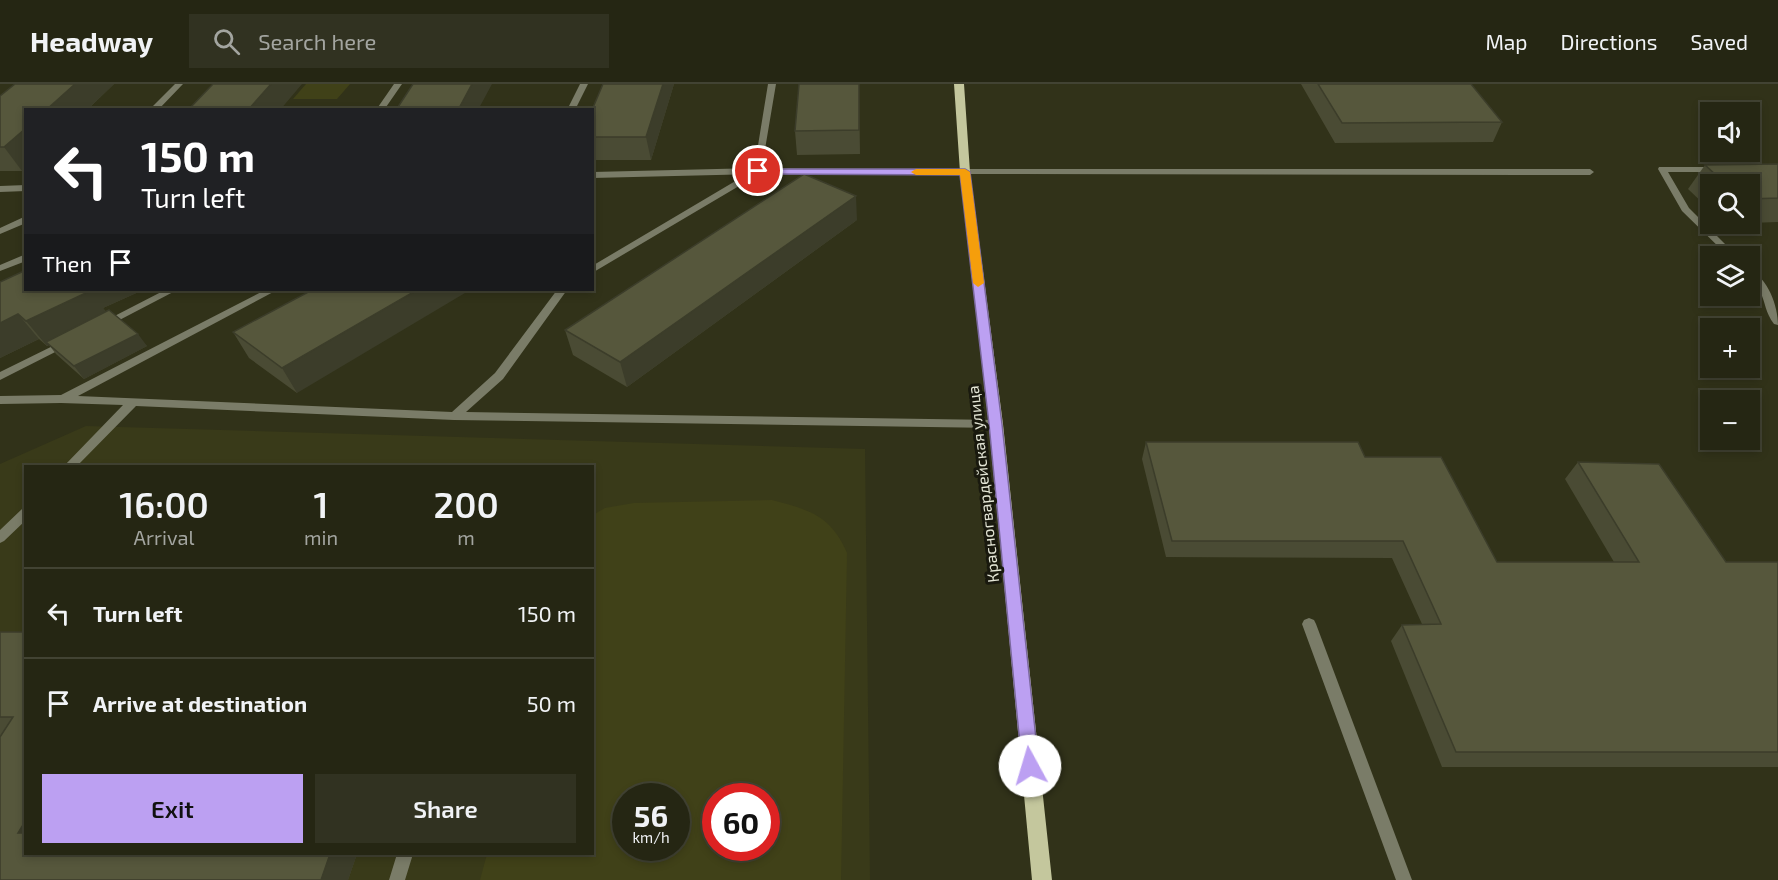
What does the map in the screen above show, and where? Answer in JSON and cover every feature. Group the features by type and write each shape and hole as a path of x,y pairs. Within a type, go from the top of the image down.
{"main road":[{"name":"Красногвардейская улица","path":"959,84 965,172 996,424 1042,880"}],"street":[{"path":"155,108 179,84"},
{"path":"381,108 399,84"},
{"path":"573,108 584,84"},
{"path":"758,171 772,84"},
{"path":"1723,246 1685,209 1662,169 1732,169"},
{"path":"594,269 758,171"},
{"path":"594,175 758,171 1590,172"},
{"path":"0,189 24,188"},
{"path":"0,231 24,220"},
{"path":"0,268 24,258"},
{"path":"1760,283 1768,298 1768,309 1778,322"},
{"path":"0,376 170,291"},
{"path":"61,399 270,291"},
{"path":"454,416 498,378 516,355 542,312 561,291"},
{"path":"0,400 61,399 454,416 996,424"},
{"path":"71,465 132,403"},
{"path":"0,538 24,514"},
{"path":"1309,624 1404,880"},
{"path":"398,880 405,855"}],"shaded area":[{"path":"306,84 350,84 337,99 293,99"},
{"path":"86,426 865,449 870,880 0,880 0,464"},
{"path":"772,500 817,516 834,530 841,540 847,553 841,880 480,880 487,855 594,855 594,514 605,508 634,503"}],"building":[{"path":"15,84 75,84 48,108 24,108 24,130 4,147 0,147 0,96"},
{"path":"213,84 271,84 250,108 190,108"},
{"path":"413,84 472,84 459,108 397,108"},
{"path":"603,84 663,84 646,137 594,137 593,108"},
{"path":"799,84 859,84 859,130 795,131"},
{"path":"1318,84 1471,84 1502,122 1342,123"},
{"path":"1778,164 1778,198 1760,199 1760,174 1715,174 1705,165"},
{"path":"804,174 856,196 620,362 565,330"},
{"path":"24,271 24,291 90,291 26,321 18,314 0,323 0,282"},
{"path":"310,291 415,291 282,368 233,332"},
{"path":"109,310 138,334 74,366 46,342"},
{"path":"1146,442 1358,442 1365,457 1441,457 1497,562 1639,562 1578,462 1659,464 1726,562 1778,562 1778,752 1456,752 1402,625 1441,624 1403,541 1172,541"},
{"path":"0,632 24,632 24,823 18,833 24,833 24,855 330,855 321,880 0,880 0,737 13,717 0,717"}],"slow traffic":[{"path":"916,172 965,172 978,283"}],"route":[{"path":"758,171 965,172 996,424 1030,766"}]}
